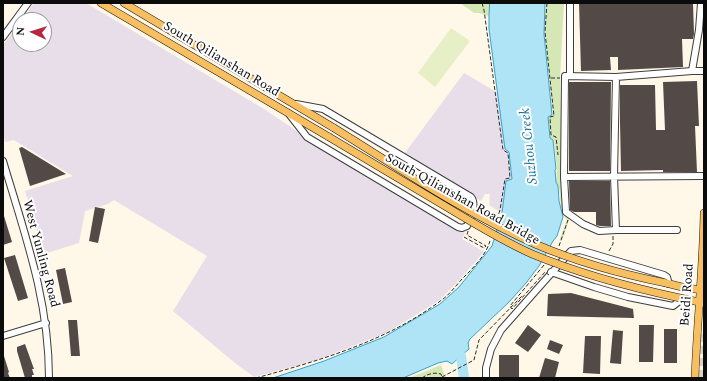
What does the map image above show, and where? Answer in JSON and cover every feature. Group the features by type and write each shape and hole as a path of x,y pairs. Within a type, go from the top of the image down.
{"main road":[{"name":"South Qilianshan Road","path":"101,3 329,137"},
{"name":"South Qilianshan Road","path":"124,3 334,128"},
{"name":"South Qilianshan Road Bridge","path":"334,128 487,220 535,244 601,268 630,276 667,284 703,289"},
{"name":"South Qilianshan Road Bridge","path":"329,137 507,242 548,260 598,279 681,299 702,302"},
{"name":"Beidi Road","path":"695,378 703,289 704,213"}],"street":[{"path":"3,37 28,3"},
{"path":"570,3 570,76"},
{"path":"692,71 699,30 701,3"},
{"path":"677,230 599,231 583,224 566,212 564,177 565,76 616,77 692,71 704,72"},
{"path":"615,230 614,176 616,77"},
{"path":"288,113 307,136 458,226 462,228 467,226 474,203 470,197 323,109 293,104"},
{"name":"West Yunling Road","path":"3,161 35,267 46,324 49,378"},
{"path":"564,177 704,176"},
{"path":"486,378 488,359 495,340 501,330 568,253 577,250 633,265 667,277 667,284"},
{"path":"550,274 614,293 665,305 673,306 681,299"},
{"path":"3,336 46,324"}],"path":[{"path":"482,3 503,150 508,153 510,178 505,179 500,210 496,223"},
{"path":"546,3 545,32 554,116 550,117 550,135 556,138 558,157"},
{"path":"550,78 561,78"},
{"path":"556,250 568,219"},
{"path":"464,237 484,248 486,246 467,235 472,222"},
{"path":"607,256 613,244 615,230"},
{"path":"256,378 318,361 370,341 401,326 444,299 488,249 492,236"},
{"path":"548,260 510,306 512,309 545,272 550,274"},
{"path":"422,378 426,375 436,373 441,374 442,378 474,360 479,340 515,303"}],"shaded area":[{"path":"34,3 86,3 264,109 307,138 465,233 462,239 484,252 440,300 386,333 317,360 254,377 173,311 207,256 114,200 108,204 85,211 79,243 44,254 34,222 36,221 34,212 32,213 25,191 73,176 14,140 5,142 3,135 3,45 12,33 12,52 52,52 52,12 28,12"},
{"path":"464,73 498,93 505,148 509,151 512,180 506,182 502,213 489,205 490,194 485,194 481,201 404,154"}],"green space":[{"path":"460,3 490,3 489,16 474,13"},
{"path":"546,3 564,3 560,77 562,177 570,217 562,240 560,239 567,220 562,210 558,185 556,182 557,169 554,140 550,138 548,117 553,115 545,36"},
{"path":"451,28 470,41 435,87 418,73"},
{"path":"441,365 446,378 409,378"}],"water":[{"name":"Suzhou Creek","path":"490,3 545,3 544,34 552,115 548,117 550,138 553,140 556,182 563,217 557,236 539,266 526,283 509,302 470,339 468,343 469,349 452,364 447,361 438,363 403,378 273,378 324,361 384,337 440,304 459,287 492,246 502,213 506,181 512,179 509,152 505,149 489,29"}],"building":[{"path":"579,3 693,3 694,34 693,39 682,39 683,67 618,70 618,57 610,57 611,70 581,71"},
{"path":"697,81 699,126 695,126 697,172 663,172 663,170 621,171 620,85 655,85 656,130 665,130 663,82"},
{"path":"569,82 611,82 610,171 569,171"},
{"path":"22,147 66,174 30,186 19,148"},
{"path":"569,181 610,181 611,226 596,225 596,212 574,212 570,210"},
{"path":"95,207 105,209 98,243 89,241"},
{"path":"3,216 12,242 3,245"},
{"path":"15,255 28,298 18,301 4,258"},
{"path":"65,268 72,302 63,304 56,270"},
{"path":"571,293 633,309 634,318 547,316 548,294"},
{"path":"68,320 77,320 80,356 71,356"},
{"path":"528,325 541,335 528,352 515,343"},
{"path":"639,325 654,325 653,362 639,362"},
{"path":"664,329 677,329 677,363 664,363"},
{"path":"613,330 623,331 621,364 610,363"},
{"path":"585,336 601,336 600,374 583,373"},
{"path":"550,340 563,345 559,354 547,349"},
{"path":"25,344 34,369 32,369 34,375 32,375 32,378 25,378 17,351 17,347"},
{"path":"499,355 519,355 519,378 499,378"},
{"path":"4,356 10,378 3,378"},
{"path":"545,358 559,362 555,378 539,378"}],"waterway":[{"path":"456,345 461,356 464,378"}],"tunnel":[{"path":"702,378 704,334"}]}
